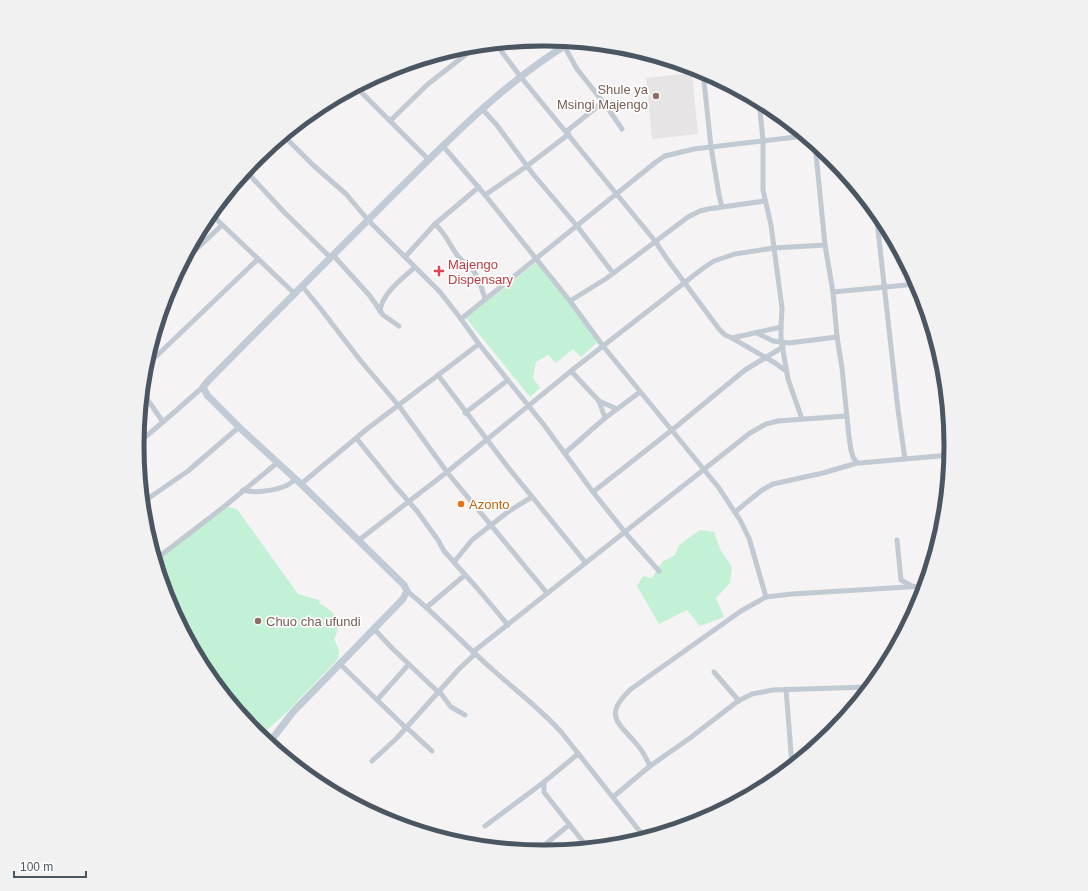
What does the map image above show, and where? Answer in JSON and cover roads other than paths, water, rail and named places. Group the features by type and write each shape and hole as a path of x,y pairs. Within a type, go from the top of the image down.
{"street":[{"path":"144,438 203,388 208,381 428,160 482,109 520,76 563,47"},
{"path":"564,47 577,69 604,102 622,129"},
{"path":"499,48 520,76 568,132 655,241 666,259 719,329 725,335 775,363 786,371"},
{"path":"390,121 428,84 466,54"},
{"path":"704,79 711,147 722,207"},
{"path":"360,91 428,160"},
{"path":"485,195 527,166 604,102"},
{"path":"482,109 496,124 527,166 577,226 613,273"},
{"path":"760,109 763,140 765,201 771,225 782,308 780,327 786,371 802,419"},
{"path":"462,319 536,258 665,156 711,147 797,137"},
{"path":"288,140 314,166 346,194 368,220 440,292 462,319 479,344 544,425 624,532 659,571"},
{"path":"443,146 479,187 570,301 603,346 719,488 735,512 749,538 766,597"},
{"path":"816,153 825,245 834,292 836,337 842,368 846,416 851,450 857,463"},
{"path":"250,175 284,212 332,256 370,296 383,315 399,326"},
{"path":"405,257 435,224 479,187"},
{"path":"570,301 613,273 655,241 700,211 765,201"},
{"path":"216,218 295,294"},
{"path":"197,247 222,224"},
{"path":"435,224 442,231 459,258 470,266 475,272 482,286 486,299"},
{"path":"878,226 898,410 905,459"},
{"path":"359,540 447,472 571,371 714,261 725,256 774,248 825,245"},
{"path":"155,357 258,259"},
{"path":"380,311 382,300 386,294 415,267"},
{"path":"834,292 909,285"},
{"path":"302,286 324,312 360,360 399,406 447,472 547,593"},
{"path":"732,338 780,327"},
{"path":"757,333 783,345"},
{"path":"593,492 672,430 752,364 783,345 836,337"},
{"path":"243,490 266,491 280,488 298,481 357,439 479,344"},
{"path":"571,371 599,400 617,409"},
{"path":"438,375 486,440 586,562"},
{"path":"465,412 508,380"},
{"path":"203,388 207,395 239,427 359,540 404,585 407,591 427,607 474,653 548,717 614,797 641,832"},
{"path":"565,453 617,409 640,392"},
{"path":"147,399 164,422"},
{"path":"599,400 606,418"},
{"path":"372,761 397,738 474,653 547,593 750,433 766,424 778,421 846,416"},
{"path":"148,498 188,470 239,427"},
{"path":"357,439 416,511 438,540 444,551 508,625"},
{"path":"735,512 762,490 773,484 823,473 857,463 944,456"},
{"path":"160,556 277,462"},
{"path":"454,562 472,540 509,511 532,497"},
{"path":"897,540 901,580 912,586"},
{"path":"427,607 465,575"},
{"path":"650,766 641,748 616,720 615,713 620,700 631,689 747,607 766,597 918,586"},
{"path":"272,738 294,712 403,599 407,591"},
{"path":"374,629 438,691 451,707 465,715"},
{"path":"340,664 432,751"},
{"path":"377,700 409,664"},
{"path":"714,672 739,701"},
{"path":"614,797 650,766 739,701 757,692 786,689 862,687"},
{"path":"786,689 791,758"},
{"path":"485,826 544,782 578,754"},
{"path":"544,782 544,792 584,843"},
{"path":"544,845 569,825"}],"place":[{"name":"Shule ya Msingi Majengo","path":"656,96"},
{"name":"Majengo Dispensary","path":"439,271"},
{"name":"Azonto","path":"461,504"},
{"name":"Chuo cha ufundi","path":"258,621"}]}
